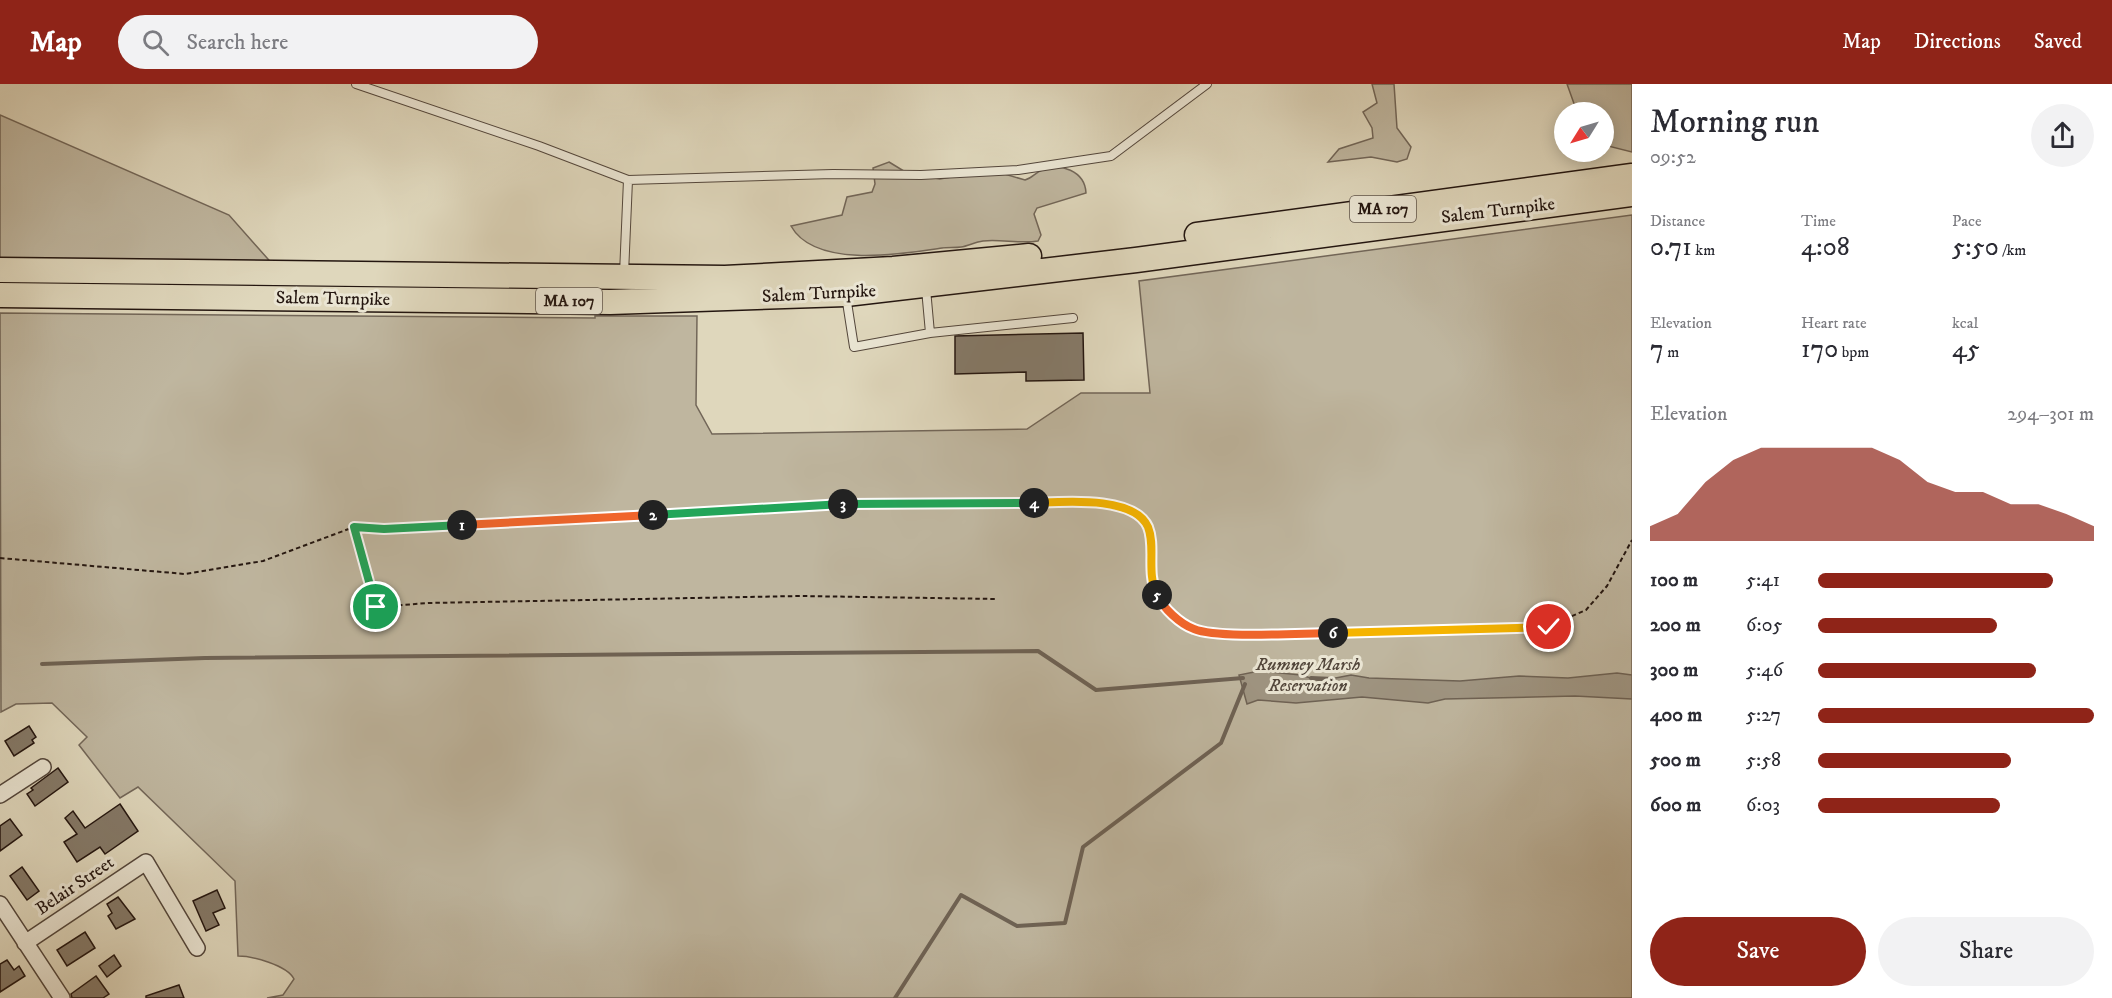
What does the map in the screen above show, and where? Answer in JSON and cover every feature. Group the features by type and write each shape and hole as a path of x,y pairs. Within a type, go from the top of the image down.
{"main road":[{"name":"Salem Turnpike","path":"0,270 725,278 893,269 1000,260 1632,176"},
{"name":"Salem Turnpike","path":"0,295 610,302 846,294 926,286 1632,194"}],"street":[{"path":"0,795 43,766"},
{"name":"Belair Street","path":"26,943 146,862 197,948"},
{"path":"0,903 62,998"}],"lane":[{"path":"356,84 540,146 628,180 833,174 921,175 1018,170 1111,156 1207,84"},
{"path":"624,276 628,180"},
{"path":"926,286 930,333"},
{"path":"846,294 854,347 930,333 1073,318"}],"path":[{"path":"0,558 185,574 263,561 354,527 442,526 831,504 1103,502 1139,517 1148,526 1151,585 1160,602 1194,629 1217,633 1549,627 1586,610 1607,586 1632,540"},
{"path":"354,527 376,607 428,603 788,596 997,599"}],"green space":[{"path":"1372,84 1394,84 1397,128 1411,147 1407,159 1397,162 1371,157 1328,162 1339,149 1373,138 1372,128 1363,112 1377,103"},
{"path":"1567,84 1632,84 1632,152 1614,148 1614,102 1573,102"},
{"path":"0,115 229,215 275,267 0,265"},
{"path":"889,162 907,173 940,179 991,170 1025,180 1049,168 1064,168 1081,179 1086,193 1037,208 1034,214 1041,235 1038,241 1031,242 983,241 959,247 883,255 860,255 819,248 803,240 791,226 842,215 847,197 872,192 875,184 873,168"},
{"name":"Rumney Marsh Reservation","path":"1632,215 1632,998 267,998 283,995 294,979 277,966 238,956 235,881 138,787 120,798 79,745 87,737 52,703 16,704 1,712 0,313 595,318 595,316 697,316 696,405 712,434 1027,429 1081,393 1150,393 1139,281"}],"shaded area":[{"path":"1259,671 1301,675 1320,681 1351,675 1369,678 1460,681 1519,676 1568,678 1617,673 1632,675 1632,699 1575,696 1445,699 1428,703 1362,697 1296,703 1258,700 1247,704 1239,675"}],"building":[{"path":"1083,333 1084,380 1026,381 1026,372 955,374 955,336"},
{"path":"29,726 36,737 32,740 34,743 14,756 5,741"},
{"path":"58,768 68,782 35,806 27,794 33,790 31,788"},
{"path":"120,804 138,831 105,854 100,847 77,862 64,842 77,834 65,818 73,811 85,828"},
{"path":"10,819 22,835 0,851 0,826"},
{"path":"22,867 39,891 27,900 10,876"},
{"path":"217,890 225,908 213,913 219,925 206,931 193,901"},
{"path":"118,897 135,919 116,929 108,916 112,913 107,904"},
{"path":"85,932 95,948 67,966 57,950"},
{"path":"114,955 121,966 107,977 99,966"},
{"path":"7,960 14,970 19,966 25,976 0,992 0,964"},
{"path":"96,976 109,994 103,998 72,998 71,994"},
{"path":"179,985 184,998 146,998 146,996"}],"waterway":[{"path":"42,664 205,658 1038,651 1096,690 1243,678"},
{"path":"1311,678 1333,679"},
{"path":"895,998 961,895 1017,926 1065,923 1083,847 1221,743 1245,684"}],"route":[{"path":"376,607 354,527 384,529 831,504 1103,502 1139,517 1148,526 1151,585 1160,602 1173,615 1194,629 1217,633 1313,633 1549,627"}]}
